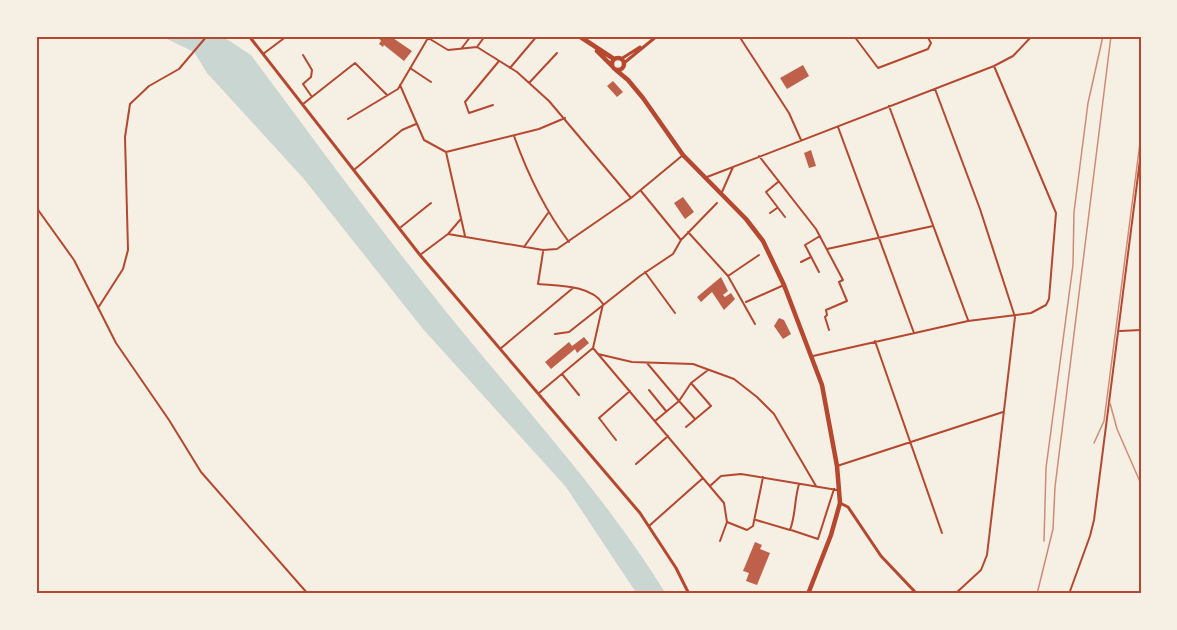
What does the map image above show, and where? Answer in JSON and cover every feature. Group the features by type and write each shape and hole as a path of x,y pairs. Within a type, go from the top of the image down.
{"main road":[{"path":"579,36 622,63"},
{"path":"589,43 628,80 683,155 746,219 763,241 784,285 824,395 837,466 837,490 840,503 810,593"},
{"path":"614,60 614,68"},
{"path":"614,68 622,63"},
{"path":"622,63 628,80"}],"street":[{"path":"98,308 123,269 128,250 125,137 130,104 149,86 180,69 207,36"},
{"path":"249,36 401,227 420,255 649,526 676,568 689,594"},
{"path":"263,54 287,36"},
{"path":"461,49 471,36"},
{"path":"348,119 394,93 426,37 448,50 477,46 485,36"},
{"path":"510,68 537,36"},
{"path":"622,63 656,36"},
{"path":"739,36 789,113 801,140"},
{"path":"855,36 878,68 928,49 931,43 927,36"},
{"path":"704,178 994,66 1013,56 1032,36"},
{"path":"477,46 529,83 565,118 631,198"},
{"path":"529,83 557,53"},
{"path":"303,55 312,70 303,84 312,97"},
{"path":"493,105 469,113 465,102 499,61"},
{"path":"303,104 356,63 387,95"},
{"path":"811,357 968,321 1015,317 1041,309 1049,299 1056,213 994,66"},
{"path":"410,68 431,82"},
{"path":"400,85 424,140 446,152 514,135 565,118"},
{"path":"935,89 980,209 1015,317 985,561 981,570 955,594"},
{"path":"889,106 968,321"},
{"path":"355,169 402,130 416,124"},
{"path":"838,126 914,333"},
{"path":"514,135 531,182 548,213 569,242"},
{"path":"446,152 465,236"},
{"path":"1068,594 1092,528 1141,152"},
{"path":"448,234 543,250 557,249 631,198 683,155"},
{"path":"759,156 820,236 843,280 839,282 848,301 826,310 825,317 829,330"},
{"path":"720,194 734,166"},
{"path":"779,181 766,192 785,217"},
{"path":"641,190 681,240"},
{"path":"401,227 431,203"},
{"path":"555,334 568,332 645,272 672,254 688,232 717,203"},
{"path":"36,207 74,260 116,343 208,482 308,594"},
{"path":"770,213 778,207"},
{"path":"524,247 548,213"},
{"path":"420,255 448,234 461,219"},
{"path":"827,249 933,226"},
{"path":"688,232 728,276 755,324"},
{"path":"819,272 805,245 820,236"},
{"path":"543,250 538,284 573,288 597,297 603,304"},
{"path":"728,276 759,255"},
{"path":"801,262 811,257"},
{"path":"645,272 675,313"},
{"path":"745,303 784,285"},
{"path":"500,349 573,288"},
{"path":"538,393 593,348 603,304"},
{"path":"1119,331 1141,330"},
{"path":"875,341 942,533"},
{"path":"593,348 704,477 726,506 727,522 720,541"},
{"path":"598,354 632,362 693,364 734,379 761,400 786,432 816,486"},
{"path":"646,362 695,419"},
{"path":"656,421 679,401 691,383 708,370"},
{"path":"562,374 579,395"},
{"path":"686,427 711,405 691,383"},
{"path":"649,390 667,411"},
{"path":"615,440 599,418 630,391"},
{"path":"837,466 1004,412"},
{"path":"636,464 668,436"},
{"path":"710,486 726,474 763,477 837,490 818,539 756,520"},
{"path":"649,526 704,477"},
{"path":"727,522 747,530 756,520 763,477"},
{"path":"790,530 796,513 793,503 799,483"},
{"path":"840,503 848,507 881,556 917,594"}],"shaded area":[{"path":"161,36 222,36 251,55 426,287 591,487 666,594 637,594 566,487 423,329 304,179 207,73 194,52"}],"building":[{"path":"377,36 390,36 412,51 404,61 384,45 383,47 379,44 381,41"},
{"path":"803,65 809,76 787,89 780,78"},
{"path":"613,81 623,92 617,97 607,86"},
{"path":"811,150 816,166 809,168 804,153"},
{"path":"683,197 694,212 685,219 674,203"},
{"path":"721,277 728,291 723,295 725,297 731,293 735,299 724,310 712,292 701,302 697,297"},
{"path":"779,318 784,320 791,334 783,339 774,326"},
{"path":"584,337 589,343 577,353 575,349 551,369 545,362 569,342 572,346"},
{"path":"755,542 762,545 760,549 770,553 757,585 746,581 749,573 743,571"}],"railway":[{"path":"1044,541 1046,468 1073,265 1074,212 1088,103 1103,36"},
{"path":"1037,594 1053,529 1055,487 1111,36"},
{"path":"1140,50 1141,57"},
{"path":"1094,443 1104,421 1141,135"},
{"path":"1110,403 1117,429 1141,484"}]}
